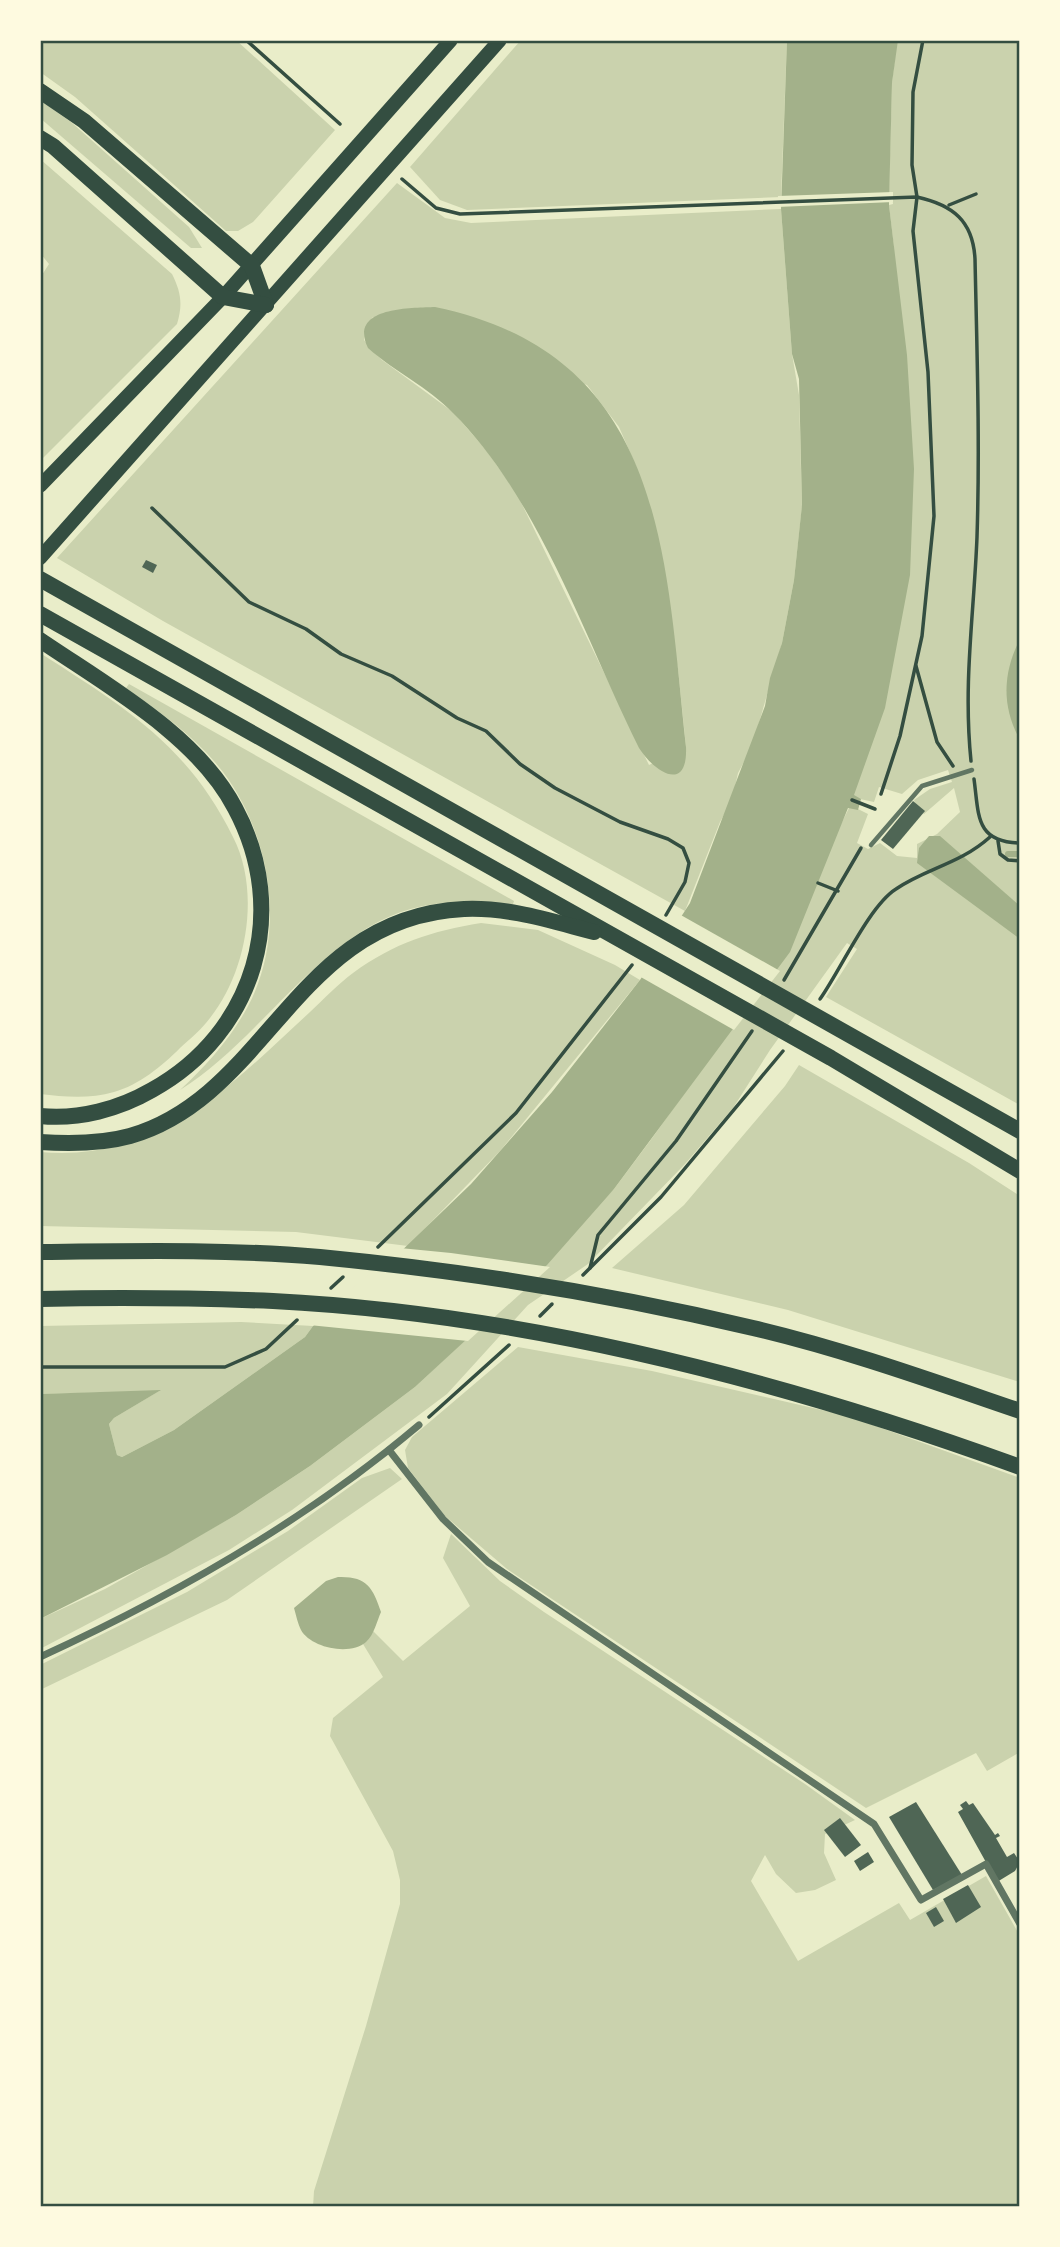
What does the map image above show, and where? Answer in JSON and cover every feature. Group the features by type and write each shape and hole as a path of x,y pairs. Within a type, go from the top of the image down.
{"highway":[{"path":"40,91 85,121 252,266 266,305"},
{"path":"40,138 53,146 223,297 266,305"},
{"path":"40,579 1020,1130"},
{"path":"47,618 831,1058 1020,1171"},
{"path":"40,640 155,719 215,778 234,805 247,833 261,887 262,917 259,946 239,1004 219,1036 193,1063 168,1082 111,1109 70,1116 40,1116"},
{"path":"40,1142 106,1142 133,1135 192,1104 225,1078 299,992 332,962 363,939 391,925 443,911 491,909 518,912 617,938"},
{"path":"40,1252 191,1251 321,1258 602,1297 754,1328 870,1361 1020,1412"},
{"path":"40,1299 275,1301 388,1312 559,1337 742,1378 845,1406 1020,1467"}],"main road":[{"path":"40,486 252,266 451,40"},
{"path":"40,558 500,40"}],"street":[{"path":"40,1657 182,1586 231,1558 295,1518 389,1450 419,1424"},
{"path":"389,1450 443,1519 488,1562 874,1824 921,1900 986,1864 1020,1924"}],"lane":[{"path":"871,845 922,786 972,770"}],"path":[{"path":"246,40 340,124"},
{"path":"881,794 900,736 922,636 934,516 928,372 913,231 918,197 912,165 914,92 923,40"},
{"path":"402,179 436,208 460,214 903,197 918,197 948,206 969,229 975,259 977,538 967,655 966,712 972,770 980,817 990,836 998,841 1020,843"},
{"path":"948,206 976,194"},
{"path":"152,508 249,602 306,629 341,654 392,676 457,718 486,731 520,764 555,788 620,822 668,839 683,848 689,863 685,882 665,917"},
{"path":"916,665 937,742 958,774"},
{"path":"852,800 875,809"},
{"path":"813,1009 880,904 896,889 973,852 990,836"},
{"path":"998,841 1000,854 1008,860 1020,861"},
{"path":"782,983 838,891 863,843"},
{"path":"818,883 838,891"},
{"path":"375,1250 516,1113 635,961"},
{"path":"590,1268 598,1235 676,1141 752,1031"},
{"path":"581,1278 661,1197 789,1042"},
{"path":"326,1292 346,1275"},
{"path":"531,1324 561,1296"},
{"path":"40,1367 226,1367 265,1349 306,1311"},
{"path":"419,1424 512,1343"}],"shaded area":[{"path":"40,40 236,40 335,130 253,222 238,231 226,231 75,97 40,72"},
{"path":"521,40 787,40 781,197 467,210 440,200 410,167"},
{"path":"787,40 898,40 892,83 889,205 907,355 914,469 910,575 885,708 854,795 861,799 858,810 848,808 790,952 614,1189 547,1265 415,1387 310,1466 236,1515 167,1555 40,1619 40,1394 161,1390 114,1418 109,1424 117,1455 122,1457 174,1430 305,1337 313,1326 366,1285 471,1184 552,1092 640,980 690,903 765,706 770,678 782,643 794,580 802,505 799,379 792,354 781,209"},
{"path":"897,40 1020,40 1020,1105 826,997 857,949 847,943 770,1050 733,1108 685,1164 588,1264 528,1305 447,1394 292,1510 229,1550 40,1649 40,1619 105,1589 236,1515 310,1466 415,1387 614,1189 732,1027 849,808 894,248 889,205 893,204 892,192 889,192 892,83","holes":["948,770 952,782 930,789 914,800 924,814 954,788 960,812 937,834 917,844 917,858 897,856 880,843 868,849 857,843 868,814 856,808 860,799 874,802 879,787 902,794 918,780"]},
{"path":"40,100 71,122 189,227 202,248 191,248 40,118"},
{"path":"40,159 172,274 179,292 180,310 177,324 40,461 40,278 49,264 40,253"},
{"path":"397,183 445,218 471,223 781,209 792,354 799,395 802,506 794,580 782,643 752,747 738,773 732,800 720,822 685,911 163,621 57,558","holes":["373,317 587,385 619,427 636,466 678,669 686,747 649,765 517,494 486,450 453,412 382,360 364,340 365,329"]},
{"path":"435,307 511,332 569,369 610,416 639,473 658,536 670,604 686,747 682,770 676,774 661,771 639,748 536,528 484,448 443,404 368,348 364,335 367,324 374,317 385,312"},
{"path":"1020,639 1020,740 1010,715 1007,689 1010,664"},
{"path":"40,653 126,710 174,752 196,777 233,837 242,858 246,882 248,906 241,955 223,999 210,1018 150,1074 123,1089 96,1096 40,1094"},
{"path":"129,684 514,901 513,904 446,903 423,906 388,917 355,936 325,959 239,1043 210,1069 180,1090 208,1062 233,1031 247,1008 259,980 267,949 270,918 268,887 263,856 253,826 240,798 223,772 190,737 126,688"},
{"path":"929,836 940,836 1020,906 1020,939 917,863 919,848"},
{"path":"481,923 538,930 615,965 640,980 500,1151 408,1246 296,1232 40,1226 40,1152 82,1152 121,1145 156,1132 190,1114 221,1091 342,982 368,963 414,940"},
{"path":"799,1065 969,1163 1020,1196 1020,1382 788,1310 612,1268 684,1205 785,1086"},
{"path":"241,1322 313,1326 305,1337 174,1430 122,1457 117,1455 109,1424 114,1418 159,1391 40,1394 40,1326"},
{"path":"518,1347 652,1371 848,1416 1020,1478 1020,1752 987,1771 976,1753 866,1808 507,1569 445,1516 408,1468 405,1450 412,1437"},
{"path":"390,1468 402,1479 227,1600 40,1690 40,1665 187,1592 288,1531 362,1478"},
{"path":"451,1534 500,1581 855,1820 825,1834 824,1853 836,1880 815,1890 796,1893 776,1874 765,1855 751,1881 798,1961 899,1903 910,1920 986,1876 1020,1936 1020,2207 313,2207 314,2191 366,2026 400,1904 400,1880 393,1851 330,1736 333,1718 383,1677 363,1644 373,1631 403,1661 470,1606 443,1558"},
{"path":"348,1577 367,1585 381,1612 369,1639 350,1649 331,1648 306,1636 301,1630 294,1608 326,1581"}],"pier":[{"path":"893,192 893,202 777,207 778,196"},
{"path":"679,914 780,971 734,1030 639,976"},
{"path":"400,1248 550,1267 468,1341 309,1325"}],"building":[{"path":"146,560 157,565 153,573 142,567"},
{"path":"913,801 925,811 893,849 881,840"},
{"path":"966,1801 969,1805 973,1803 995,1835 998,1833 1000,1836 996,1838 1007,1857 1014,1853 1020,1862 1015,1871 997,1882 958,1812 963,1809 960,1805"},
{"path":"916,1802 962,1875 933,1890 889,1817"},
{"path":"840,1818 861,1845 845,1857 824,1830"},
{"path":"868,1852 874,1862 860,1871 854,1861"},
{"path":"968,1885 981,1907 956,1923 943,1899"},
{"path":"936,1907 944,1921 934,1927 926,1913"}],"waterway":[{"path":"1008,854 1020,854"}]}
